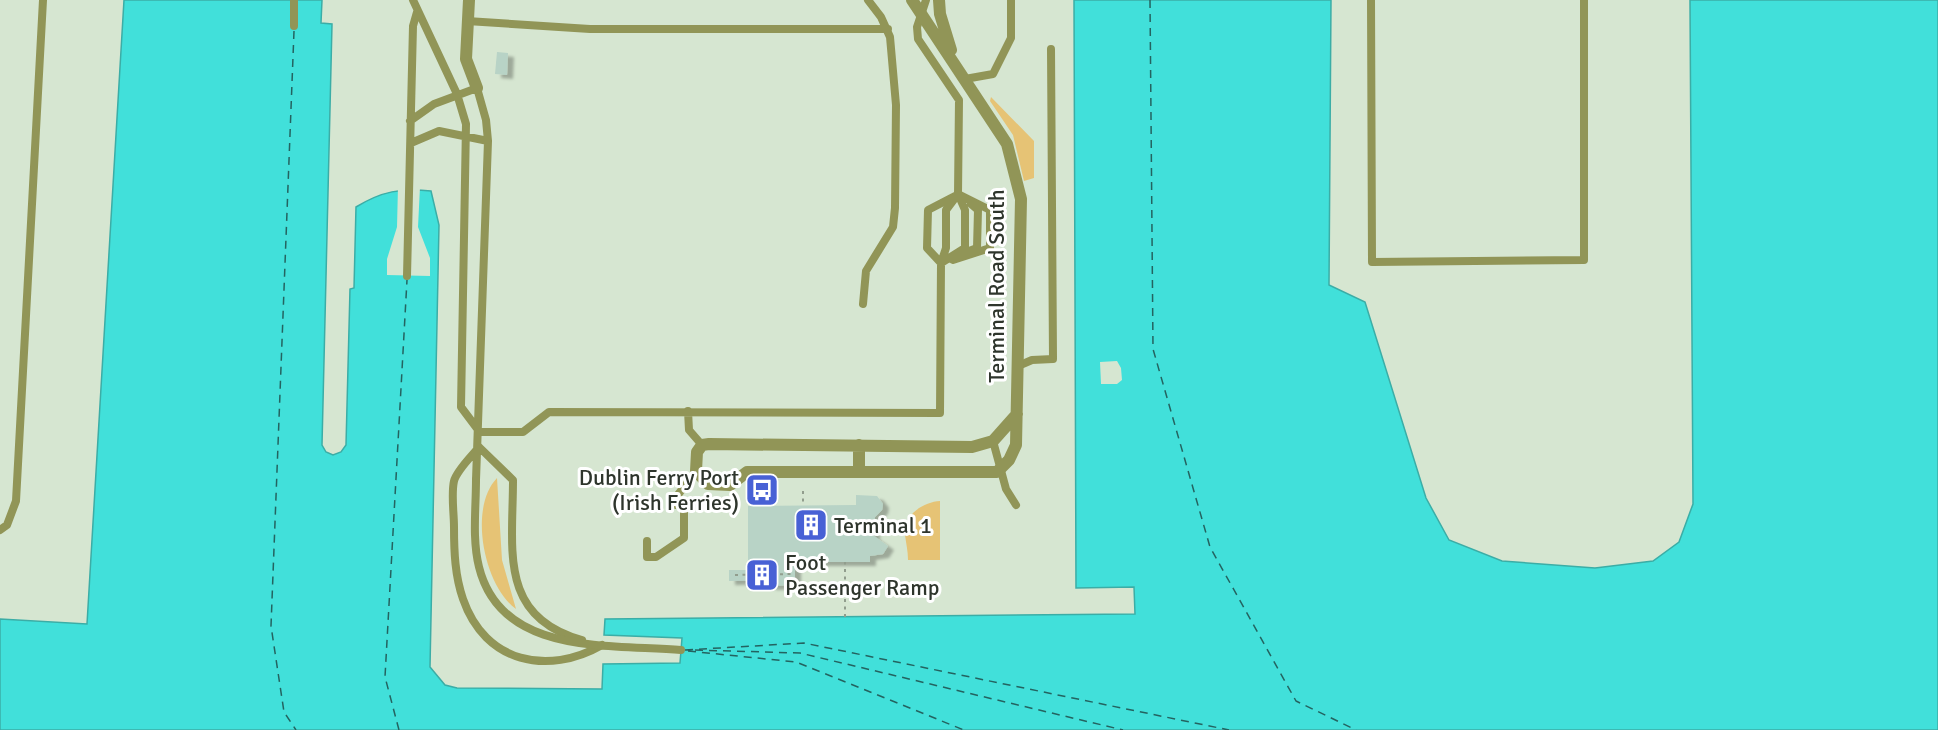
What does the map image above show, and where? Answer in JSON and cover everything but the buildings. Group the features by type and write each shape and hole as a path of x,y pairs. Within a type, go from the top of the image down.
{"street":[{"path":"469,0 465,59 477,87"},
{"name":"Terminal Road South","path":"912,0 1007,144 1021,199 1016,445 1009,460 1000,468"},
{"name":"Terminal Road South","path":"939,0 940,14 955,66"},
{"name":"Terminal Road South","path":"993,441 1017,414"},
{"path":"993,441 972,447 702,445 697,452 696,471 708,484 730,484 747,472 997,472 1000,468"},
{"path":"859,472 860,445"}],"lane":[{"path":"0,530 7,525 16,501 43,0"},
{"path":"294,0 294,26"},
{"path":"413,0 464,114 466,137 461,407 479,432"},
{"path":"863,304 867,271 893,227 896,105 888,29 868,0"},
{"path":"926,0 917,27 918,39 959,100 958,194 965,210 965,248 941,263"},
{"path":"965,79 993,74 1011,38 1011,0"},
{"path":"1371,0 1372,262 1584,260 1584,0"},
{"path":"407,276 413,26 417,12"},
{"path":"467,21 590,29 888,29"},
{"path":"1018,366 1032,360 1053,359 1051,49"},
{"path":"411,121 427,108 477,87 486,120 488,141 476,536 479,566 489,593 508,616 533,632 556,639 681,650 602,645 563,635 541,620 524,603 513,562 513,480 479,447"},
{"path":"411,143 439,131 488,141"},
{"path":"941,263 927,248 928,210 958,194"},
{"path":"479,432 523,432 549,412 940,413 941,263 946,248 946,210 958,194"},
{"path":"941,263 977,248 978,210 958,194"},
{"path":"941,263 990,248 990,210 958,194"},
{"path":"688,411 689,430 702,445"},
{"path":"993,441 1006,489 1016,506"},
{"path":"479,447 454,480 457,579 472,618 497,646 515,656 535,662 559,662 581,657 602,645"},
{"path":"647,541 647,557 656,557 684,538 684,506 676,506 677,496 696,471"}],"path":[{"path":"803,491 803,506"},
{"path":"735,575 791,574 791,562"},
{"path":"844,617 845,562"}],"shaded area":[{"path":"991,97 1034,141 1034,178 1024,181 1013,135 990,101"},
{"path":"497,478 502,560 516,609 495,583 484,546 483,508 488,491"},
{"path":"940,501 940,560 908,560 905,535 907,521 921,507"}],"water":[{"path":"124,0 322,0 321,23 332,24 322,445 326,452 333,455 341,452 346,445 350,289 354,288 356,207 374,197 392,192 431,191 439,225 430,667 445,685 457,688 602,689 603,664 680,663 682,638 604,635 605,619 1135,614 1134,587 1076,588 1074,0 1331,0 1329,285 1365,302 1426,498 1449,540 1502,561 1595,568 1653,561 1679,542 1693,504 1690,0 1938,0 1938,730 0,730 0,619 87,624"}],"pier":[{"path":"398,186 420,187 418,227 430,258 430,276 387,275 387,259 397,227"},
{"path":"1117,361 1121,368 1122,380 1117,384 1101,384 1100,362"}],"ferry route":[{"path":"1150,0 1153,349 1210,547 1296,701 1356,730"},
{"path":"294,31 271,626 284,712 296,730"},
{"path":"399,730 385,677 407,280"},
{"path":"685,650 804,643 1229,730"},
{"path":"695,650 800,653 1123,730"},
{"path":"688,651 796,662 964,730"}],"place":[{"name":"Dublin Ferry Port (Irish Ferries)","path":"762,490"},
{"name":"Terminal 1","path":"811,525"},
{"name":"Foot Passenger Ramp","path":"762,575"}]}
